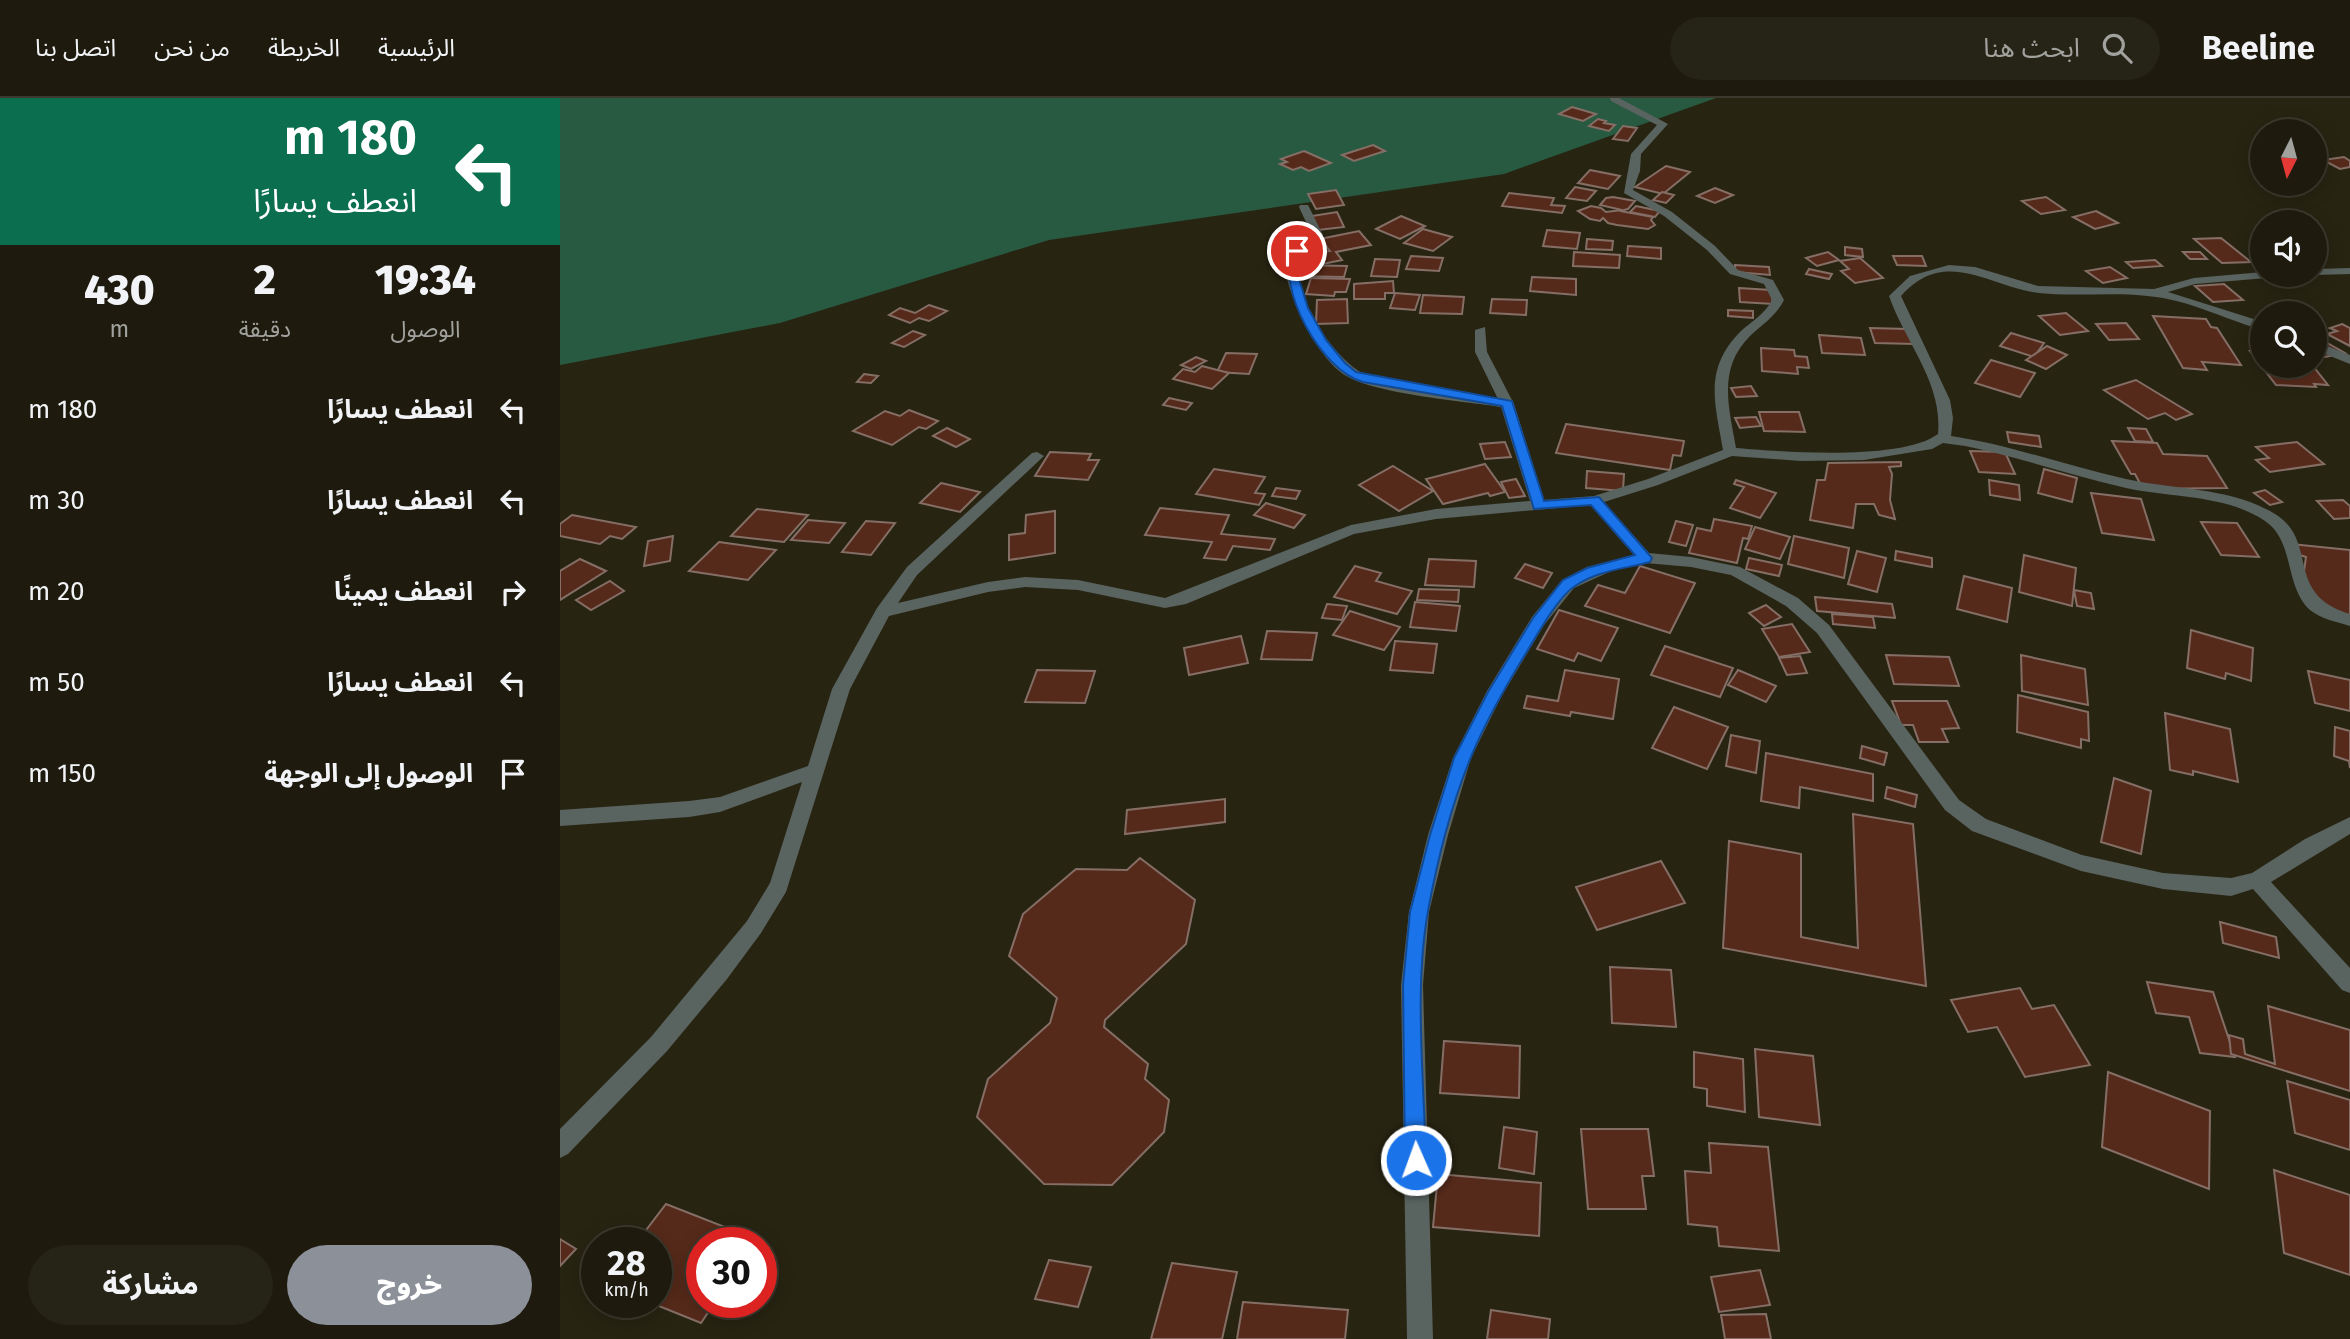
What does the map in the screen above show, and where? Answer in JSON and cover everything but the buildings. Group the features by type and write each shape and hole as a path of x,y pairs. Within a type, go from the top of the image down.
{"street":[{"path":"1614,99 1663,124 1636,154 1635,171 1628,191 1668,214 1697,236 1734,272 1769,282 1778,300 1731,352 1718,379 1730,452"},
{"path":"1304,206 1318,235 1297,251 1292,266 1294,279 1303,308 1321,341 1340,365 1363,379 1507,404"},
{"path":"883,612 988,587 1025,582 1078,585 1152,601 1172,601 1352,530 1436,514 1595,500 1653,482 1730,452 1801,457 1864,456 1933,445 1941,439 1946,430 1945,410 1929,362 1906,325 1895,296 1912,279 1934,270 1969,270 2032,288 2153,293 2250,322"},
{"path":"2327,272 2350,271"},
{"path":"2153,293 2194,281 2250,276"},
{"path":"1481,330 1482,352 1507,404 1539,506"},
{"path":"2327,350 2350,360"},
{"path":"1941,439 1994,447 2125,484 2150,489 2197,492 2247,506 2272,519 2282,529 2309,598 2326,613 2350,620"},
{"path":"560,1146 659,1044 754,926 779,886 841,689 883,612 912,571 1037,456"},
{"path":"1595,500 1646,558"},
{"path":"1420,1339 1412,985 1419,912 1438,835 1462,758 1493,696 1538,621 1568,584 1592,571 1618,562 1646,558 1691,562 1735,571 1792,602 1823,629 1952,805 1979,825 2081,863 2163,881 2231,887 2257,880 2312,845 2350,825"},
{"path":"560,818 689,809 720,804 814,771"},
{"path":"2257,880 2350,983"}],"green space":[{"path":"560,98 1716,98 1504,174 1049,240 780,323 560,365"}],"route":[{"path":"1297,251 1292,266 1303,308 1321,341 1340,365 1363,379 1507,404 1539,506 1595,500 1646,558 1618,562 1592,571 1568,584 1538,621 1493,696 1462,758 1438,835 1419,912 1412,985 1416,1160"}]}
